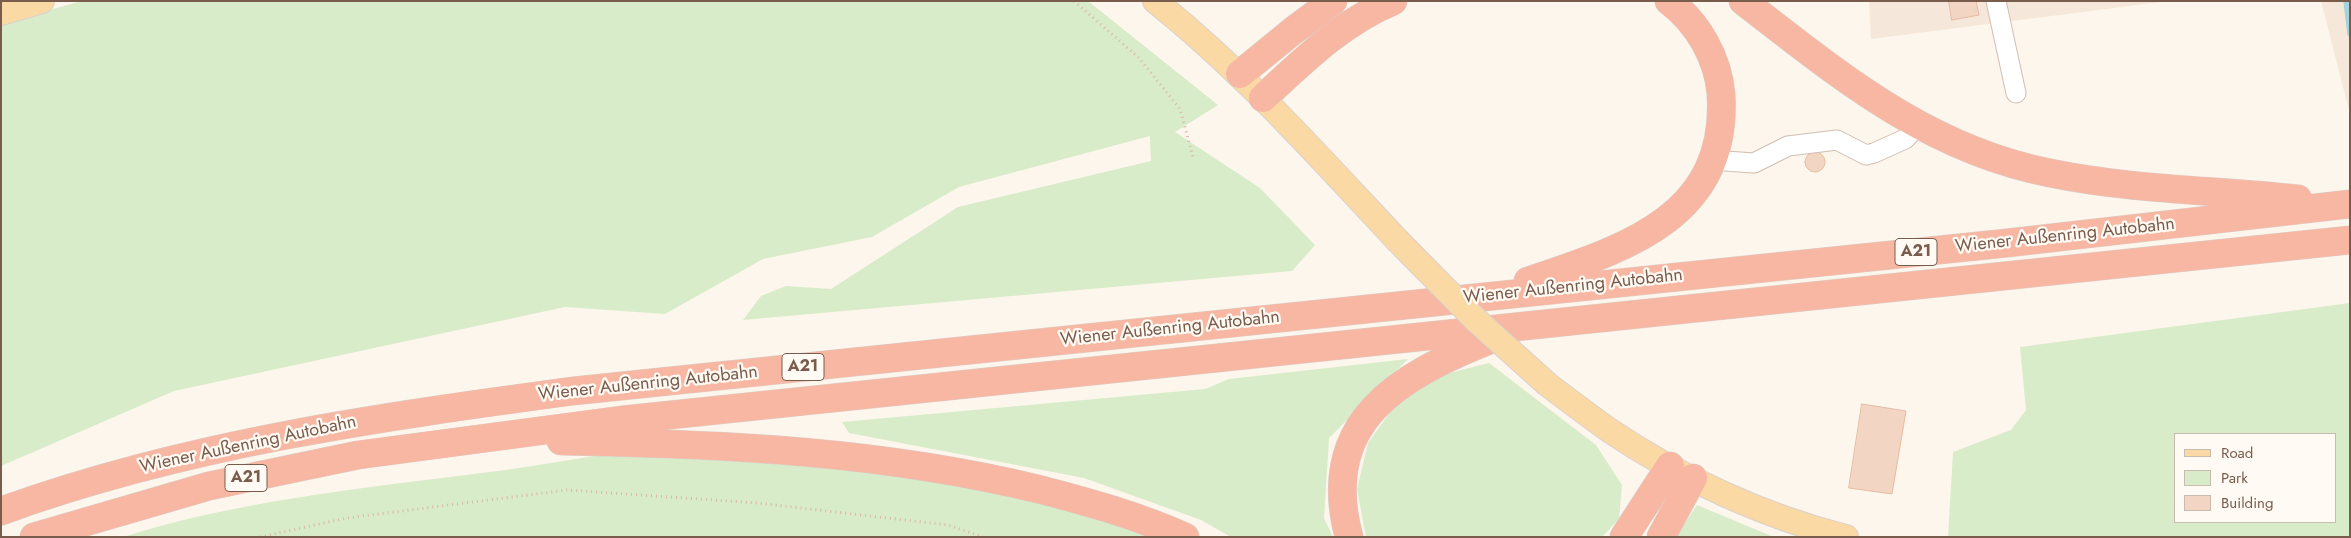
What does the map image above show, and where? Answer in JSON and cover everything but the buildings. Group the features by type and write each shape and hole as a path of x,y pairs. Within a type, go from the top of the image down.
{"highway":[{"path":"1240,74 1333,1"},
{"path":"1263,98 1320,45 1356,20 1393,1"},
{"path":"1485,295 1602,256 1635,241 1662,225 1701,184 1719,137 1722,112 1720,87 1715,64 1705,41 1668,1"},
{"path":"1743,1 1873,99 1947,140 1990,156 2048,173 2128,185 2235,192 2348,204"},
{"name":"Wiener Außenring Autobahn","path":"1,511 71,486 204,451 336,425 474,404 647,383 1485,295 2006,243 2348,204"},
{"name":"Wiener Außenring Autobahn","path":"34,537 209,486 358,455 462,440 622,420 2350,240"},
{"path":"1349,537 1342,500 1342,478 1356,431 1372,410 1393,390 1436,362 1520,327"},
{"path":"462,440 753,447 822,452 998,480 1078,499 1134,517 1186,537"},
{"path":"1624,537 1681,472"},
{"path":"1661,537 1681,472"}],"main road":[{"path":"1,13 42,1"},
{"path":"1155,1 1240,74 1397,240 1476,320 1548,384 1610,431 1681,472 1750,505 1816,530 1846,537"}],"street":[{"path":"1996,1 2016,93"},
{"path":"1711,160 1754,163 1788,146 1837,140 1866,155 1905,139 1919,126"}],"path":[{"path":"1074,1 1139,58 1180,109 1193,156"},
{"path":"260,537 347,518 567,490 758,503 948,525 983,537"}],"shaded area":[{"path":"1869,1 2169,1 1871,39"},
{"path":"2321,1 2350,1 2350,114"}],"green space":[{"path":"82,1 1088,1 1218,105 1175,132 1260,188 1315,245 1292,271 743,320 761,296 786,286 831,289 958,207 1151,161 1150,136 959,187 872,237 763,259 665,314 565,307 174,391 1,466 1,23"},
{"path":"2350,303 2350,537 1948,537 1953,452 2011,430 2026,410 2020,347"},
{"path":"1408,359 1329,438 1324,518 1333,537 1231,537 1201,520 1084,478 849,433 842,422 1205,389 1229,379"},
{"path":"1489,363 1596,445 1622,485 1619,519 1602,537 1366,537 1357,489 1368,443 1396,404 1441,375"},
{"path":"606,454 867,467 985,486 1161,537 123,537 209,514 253,505 385,485 507,470"},
{"path":"1697,505 1774,537 1675,537"}],"waterway":[{"path":"2346,1 2350,34"}]}
